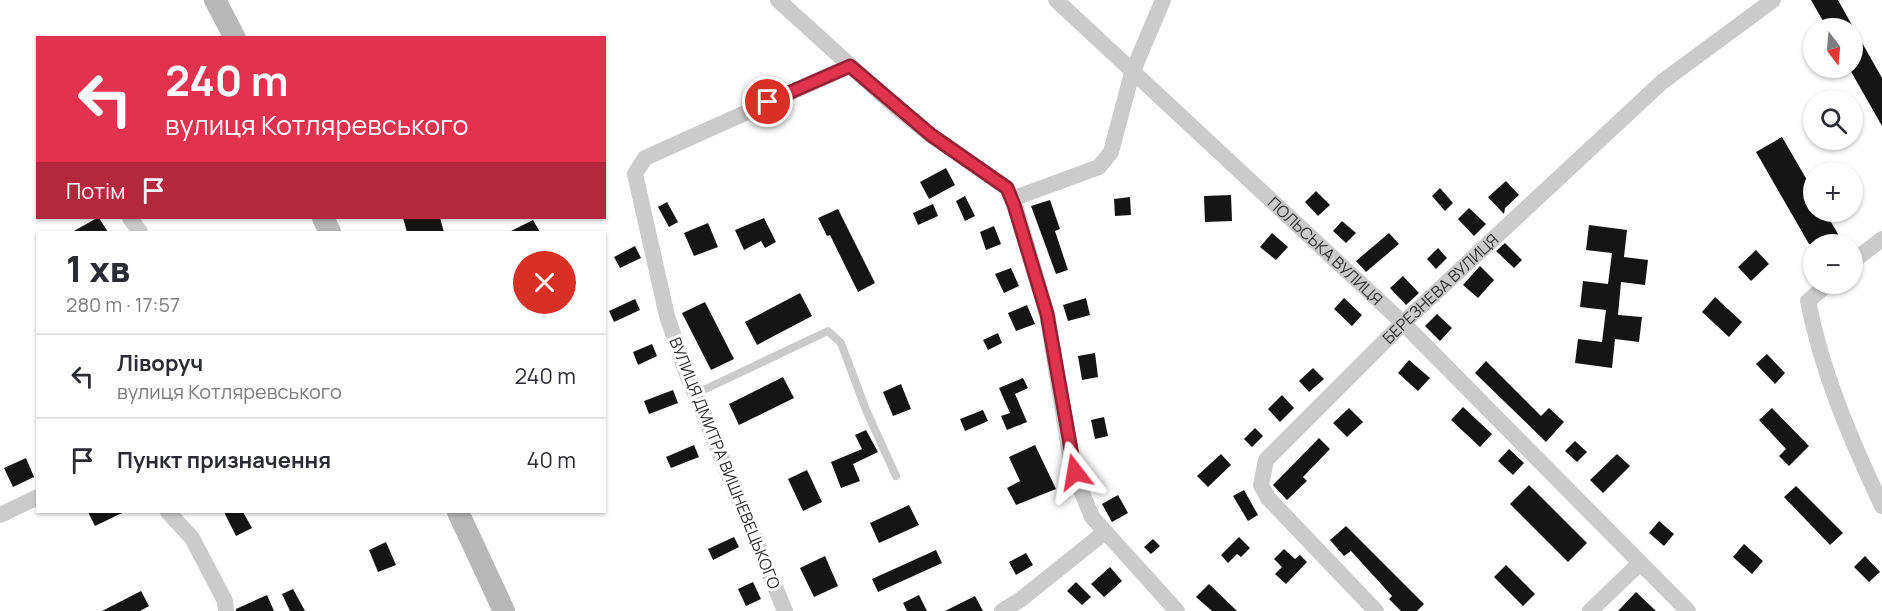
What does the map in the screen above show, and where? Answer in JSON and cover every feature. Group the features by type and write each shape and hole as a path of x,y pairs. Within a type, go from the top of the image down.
{"main road":[{"path":"215,0 234,36"},
{"path":"458,513 504,611"}],"street":[{"path":"778,0 850,66 931,135 1007,188 1047,314 1072,464 1092,516 1177,611"},
{"name":"ПОЛЬСЬКА ВУЛИЦЯ","path":"1056,0 1403,323 1688,611"},
{"path":"1011,199 1099,167 1111,152 1132,73 1163,0"},
{"name":"БЕРЕЗНЕВА ВУЛИЦЯ","path":"1376,611 1268,498 1261,485 1261,475 1266,460 1403,323 1662,82 1773,0"},
{"name":"ВУЛИЦЯ ДМИТРА ВИШНЕВЕЦЬКОГО","path":"785,611 695,394 667,316 635,174 645,158 850,66"},
{"path":"1863,254 1882,239"},
{"path":"1816,294 1808,301 1816,340 1875,471 1882,506"},
{"path":"0,515 36,498"},
{"path":"169,513 192,538 225,601 226,611"},
{"path":"1002,611 1020,600 1105,532"},
{"path":"1590,611 1640,563"}],"lane":[{"path":"695,394 828,331 842,343 866,410 896,477"}],"building":[{"path":"1811,0 1838,0 1848,18 1821,18"},
{"path":"1863,44 1882,78 1882,126 1855,78 1863,78"},
{"path":"1782,137 1803,173 1803,222 1831,222 1838,234 1803,234 1756,152"},
{"path":"946,168 955,185 929,199 920,182"},
{"path":"1506,181 1519,195 1505,208 1504,214 1488,197"},
{"path":"1440,188 1453,203 1445,211 1432,196"},
{"path":"1316,191 1330,205 1318,216 1305,202"},
{"path":"1231,195 1232,221 1205,222 1204,196"},
{"path":"965,196 975,216 965,221 956,201"},
{"path":"1130,197 1131,215 1115,216 1114,199"},
{"path":"1050,200 1060,229 1055,231 1068,270 1056,274 1031,206"},
{"path":"667,202 678,222 669,227 658,207"},
{"path":"933,204 938,216 918,225 913,213"},
{"path":"1469,208 1486,224 1474,236 1458,219"},
{"path":"838,209 875,283 858,292 830,235 827,236 818,218"},
{"path":"764,218 776,242 765,248 761,241 744,250 735,230"},
{"path":"95,219 100,219 107,231 74,231"},
{"path":"403,219 440,219 444,231 407,231"},
{"path":"533,220 539,231 511,231"},
{"path":"1342,221 1356,233 1346,243 1333,231"},
{"path":"708,223 718,247 694,256 684,233"},
{"path":"1589,225 1627,230 1624,257 1648,260 1645,285 1621,282 1618,315 1642,317 1639,342 1615,339 1612,368 1575,363 1578,339 1602,342 1606,310 1580,307 1583,281 1608,284 1612,253 1586,250"},
{"path":"994,226 1001,244 986,250 980,232"},
{"path":"1272,233 1288,247 1276,260 1260,247"},
{"path":"1389,233 1399,244 1366,272 1356,261"},
{"path":"1505,243 1522,260 1514,268 1496,251"},
{"path":"635,246 641,258 620,268 614,257"},
{"path":"1438,248 1447,258 1436,269 1427,259"},
{"path":"1756,250 1769,264 1751,281 1738,267"},
{"path":"1480,266 1494,280 1478,298 1463,285"},
{"path":"1011,268 1019,286 1004,293 995,274"},
{"path":"1403,276 1419,293 1406,305 1390,288"},
{"path":"800,293 812,316 757,345 745,322"},
{"path":"1715,297 1742,322 1729,337 1702,312"},
{"path":"1086,298 1090,315 1068,321 1063,305"},
{"path":"1344,298 1362,315 1352,326 1334,309"},
{"path":"635,299 640,310 614,322 609,311"},
{"path":"705,302 734,359 711,370 682,313"},
{"path":"1027,305 1035,324 1016,331 1008,313"},
{"path":"1437,314 1452,328 1440,341 1425,326"},
{"path":"998,333 1002,343 988,350 983,340"},
{"path":"652,344 657,356 638,365 633,352"},
{"path":"1095,353 1098,377 1082,380 1078,356"},
{"path":"1767,354 1785,373 1775,384 1756,364"},
{"path":"1409,360 1430,378 1418,391 1398,373"},
{"path":"1486,361 1541,416 1549,408 1564,422 1546,442 1475,373"},
{"path":"1313,368 1324,379 1309,392 1299,381"},
{"path":"783,377 794,398 739,425 729,404"},
{"path":"1023,378 1028,388 1015,394 1027,422 1007,430 1001,416 1010,413 999,388"},
{"path":"901,384 911,409 893,416 883,392"},
{"path":"673,390 678,403 649,414 644,401"},
{"path":"1282,395 1294,408 1280,422 1268,409"},
{"path":"1463,407 1492,434 1480,447 1451,420"},
{"path":"1349,408 1363,422 1347,437 1333,423"},
{"path":"1772,408 1809,446 1789,466 1779,456 1786,449 1759,420"},
{"path":"983,410 988,421 965,431 960,419"},
{"path":"1104,417 1108,436 1095,439 1091,420"},
{"path":"1255,428 1263,436 1252,447 1244,439"},
{"path":"866,430 878,452 853,464 860,481 841,488 831,462 862,449 855,435"},
{"path":"1319,438 1330,449 1303,477 1307,481 1287,500 1273,485"},
{"path":"1575,441 1587,452 1577,462 1565,451"},
{"path":"694,445 699,457 671,468 666,457"},
{"path":"1035,445 1056,489 1016,505 1007,488 1020,481 1009,457"},
{"path":"1509,449 1524,463 1513,475 1498,461"},
{"path":"1221,454 1231,465 1208,487 1197,476"},
{"path":"1617,454 1630,466 1603,493 1590,480"},
{"path":"26,458 34,477 13,487 4,468"},
{"path":"807,470 822,502 803,511 788,479"},
{"path":"1529,485 1587,543 1568,562 1510,504"},
{"path":"1796,486 1843,533 1830,545 1784,497"},
{"path":"1244,490 1258,515 1248,521 1233,496"},
{"path":"1118,495 1128,513 1112,522 1102,504"},
{"path":"909,505 919,525 879,543 870,523"},
{"path":"88,513 122,513 95,526"},
{"path":"224,513 244,513 252,528 236,536"},
{"path":"1659,521 1674,534 1664,546 1649,533"},
{"path":"1346,526 1424,604 1417,611 1401,611 1389,599 1392,596 1351,551 1344,556 1330,540"},
{"path":"734,537 739,547 713,560 708,549"},
{"path":"1239,537 1250,548 1241,557 1237,554 1228,563 1221,555"},
{"path":"1153,539 1160,546 1151,554 1144,547"},
{"path":"386,542 396,565 378,572 369,550"},
{"path":"1744,544 1763,561 1752,574 1733,557"},
{"path":"1284,549 1295,559 1300,555 1307,562 1286,584 1275,574 1282,567 1274,559"},
{"path":"936,550 942,563 878,592 872,579"},
{"path":"1026,553 1033,565 1016,575 1009,562"},
{"path":"825,556 838,586 814,597 800,568"},
{"path":"1865,556 1880,572 1869,582 1854,567"},
{"path":"1506,565 1535,594 1523,606 1494,577"},
{"path":"1110,567 1122,581 1104,597 1091,584"},
{"path":"753,582 761,599 746,606 738,589"},
{"path":"1076,582 1091,597 1082,605 1067,591"},
{"path":"1209,584 1237,611 1212,611 1196,597"},
{"path":"293,589 305,611 290,611 282,594"},
{"path":"141,591 149,606 140,611 102,611"},
{"path":"1636,592 1656,611 1618,611"},
{"path":"267,595 274,611 236,611 236,609"},
{"path":"919,595 927,611 907,611 903,603"},
{"path":"975,596 983,611 945,611"}],"route":[{"path":"768,102 850,66 931,135 1007,188 1047,314 1070,455 1075,472"}]}
